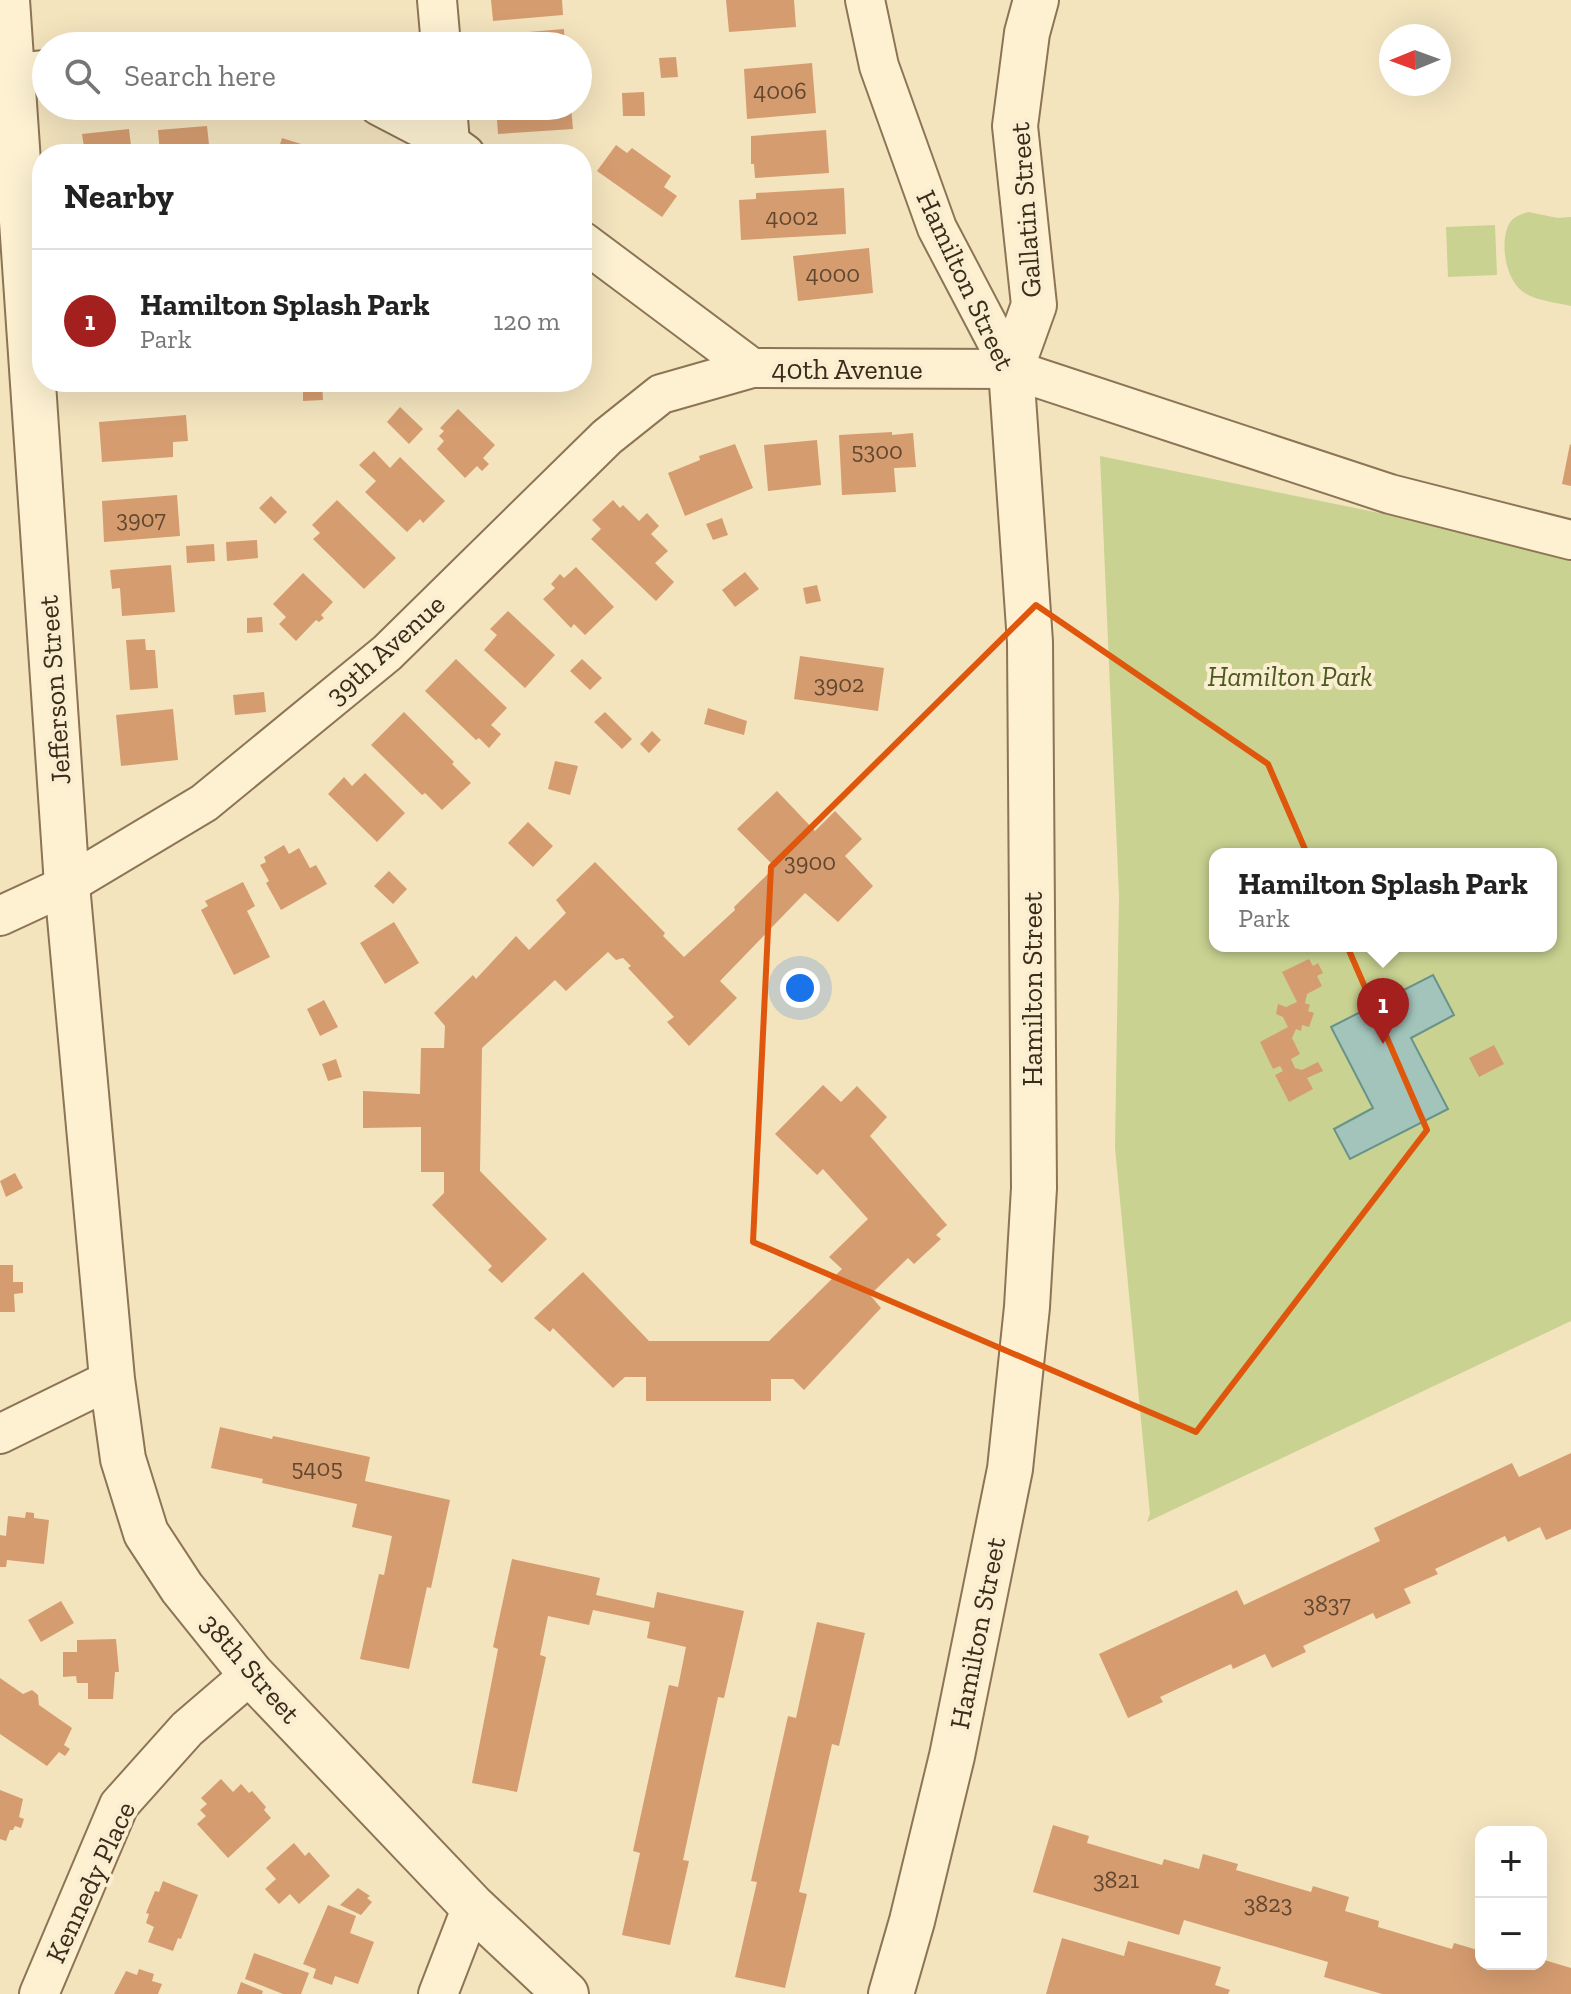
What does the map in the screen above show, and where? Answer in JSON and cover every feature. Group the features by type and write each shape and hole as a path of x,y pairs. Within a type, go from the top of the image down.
{"street":[{"name":"Jefferson Street","path":"7,0 20,72 32,280"},
{"path":"437,0 440,32"},
{"name":"Hamilton Street","path":"865,0 879,66 937,228 1011,369 1030,642 1034,1188 1027,1307 1010,1469 952,1756 891,1994"},
{"name":"Gallatin Street","path":"1011,369 1034,305 1015,126 1027,33 1036,0"},
{"path":"416,120 454,134"},
{"name":"40th Avenue","path":"592,248 752,368 1011,369 1390,494 1571,540"},
{"name":"39th Avenue","path":"0,916 67,885 204,803 387,653 607,437 661,394 752,368"},
{"name":"Jefferson Street","path":"38,392 67,885 112,1379"},
{"path":"0,1434 112,1379"},
{"name":"38th Street","path":"112,1379 123,1459 146,1533 182,1588 251,1674 472,1906 566,1994"},
{"name":"Kennedy Place","path":"39,1994 119,1805 187,1729 251,1674"},
{"path":"438,1994 472,1906"}],"highlighted area":[{"path":"1036,605 1268,764 1427,1130 1196,1432 753,1242 771,867"}],"green space":[{"path":"1528,212 1558,218 1571,217 1571,306 1527,294 1516,286 1508,270 1505,242 1508,226 1519,215"},
{"path":"1495,225 1497,275 1448,277 1446,227"},
{"name":"Hamilton Park","path":"1100,456 1571,552 1571,1321 1147,1522 1150,1514 1115,1148 1119,895"}],"water":[{"path":"1433,975 1454,1015 1411,1038 1448,1109 1350,1159 1334,1129 1373,1108 1331,1027"}],"building":[{"path":"491,0 562,0 563,15 493,21"},
{"path":"726,0 794,0 796,27 729,32"},
{"path":"564,29 564,32 528,32"},
{"path":"676,57 678,77 661,78 659,58"},
{"path":"812,63 816,113 747,119 744,69"},
{"path":"644,92 645,116 623,116 622,93"},
{"path":"497,120 572,120 573,129 498,134"},
{"path":"207,126 209,144 159,144 158,130"},
{"path":"129,129 131,144 84,144 82,134"},
{"path":"826,130 829,173 755,178 754,164 751,164 751,136"},
{"path":"282,138 301,144 280,144"},
{"path":"616,145 627,153 632,148 671,176 664,187 677,196 662,217 597,171"},
{"path":"844,188 846,234 741,240 739,200 756,199 756,193"},
{"path":"869,248 873,293 798,301 793,256"},
{"path":"303,392 323,392 323,400 303,401"},
{"path":"400,407 423,429 409,444 387,422"},
{"path":"458,409 495,445 483,458 489,464 482,471 477,466 465,478 437,449 444,441 439,436 444,431 440,428"},
{"path":"186,415 188,441 173,442 173,457 102,462 99,422"},
{"path":"892,432 892,435 913,433 916,467 894,468 896,492 842,495 839,435"},
{"path":"817,440 821,485 768,491 764,445"},
{"path":"735,444 753,488 685,516 668,473 700,460 699,456"},
{"path":"1571,445 1571,486 1562,484"},
{"path":"374,451 390,468 400,457 445,501 423,523 420,519 407,532 365,492 376,481 359,465"},
{"path":"177,495 180,536 104,542 102,501"},
{"path":"271,496 287,512 275,524 259,508"},
{"path":"337,500 396,558 364,589 313,539 320,533 312,525"},
{"path":"613,500 639,521 647,513 659,526 651,534 668,551 655,563 674,582 656,601 591,539 601,529 592,520"},
{"path":"722,518 728,535 713,540 706,524"},
{"path":"257,540 258,558 227,561 226,542"},
{"path":"214,544 215,561 187,563 186,546"},
{"path":"171,565 175,612 122,616 120,588 112,589 110,570"},
{"path":"576,567 614,607 585,635 574,624 571,628 543,599 555,588 551,584 560,574 564,578"},
{"path":"745,572 759,589 735,607 722,590"},
{"path":"303,573 333,602 321,615 324,618 319,622 316,620 296,641 279,624 286,617 273,604"},
{"path":"817,585 821,601 806,604 803,588"},
{"path":"508,611 555,655 525,688 484,650 497,635 490,629"},
{"path":"262,617 263,632 247,633 247,618"},
{"path":"145,639 146,650 155,650 158,688 130,690 126,640"},
{"path":"800,656 884,668 878,711 794,699"},
{"path":"456,659 507,708 491,725 501,734 489,748 479,738 476,740 425,691"},
{"path":"582,659 602,678 590,690 570,671"},
{"path":"264,692 266,712 235,715 233,695"},
{"path":"708,708 747,721 744,735 704,724"},
{"path":"173,709 178,760 121,766 116,715"},
{"path":"404,712 471,783 442,810 425,793 422,795 371,745"},
{"path":"605,712 632,739 622,749 594,722"},
{"path":"652,731 661,740 649,753 640,744"},
{"path":"555,761 578,766 570,795 548,789"},
{"path":"365,773 405,813 377,842 328,794 344,777 352,786"},
{"path":"777,791 815,831 835,811 862,839 845,856 873,886 838,922 805,893 720,981 737,998 689,1046 667,1022 674,1017 628,968 631,966 623,958 616,960 608,952 566,991 555,980 482,1048 480,1171 547,1239 502,1283 488,1270 492,1266 432,1205 444,1193 444,1172 421,1172 421,1127 363,1128 363,1091 420,1094 421,1048 444,1048 445,1026 434,1013 473,975 476,979 516,936 529,950 566,913 556,900 595,862 665,933 663,936 684,957 735,910 734,907 775,867 737,829"},
{"path":"528,822 553,846 533,867 508,843"},
{"path":"284,845 289,854 299,848 310,868 316,865 327,884 281,910 260,865 266,862 264,857"},
{"path":"389,871 407,889 393,904 374,886"},
{"path":"243,882 255,906 247,911 270,957 234,975 201,910 208,906 205,901"},
{"path":"394,922 419,963 385,984 360,943"},
{"path":"1309,959 1313,966 1318,963 1323,973 1317,976 1322,986 1307,994 1305,1003 1310,1005 1308,1011 1314,1013 1309,1027 1302,1025 1301,1031 1296,1029 1292,1038 1300,1054 1291,1059 1295,1068 1302,1070 1318,1062 1323,1071 1307,1078 1313,1089 1289,1102 1275,1075 1283,1071 1280,1066 1273,1069 1260,1042 1288,1027 1283,1017 1276,1014 1278,1004 1286,1007 1297,1002 1282,972"},
{"path":"324,1000 338,1027 320,1036 307,1009"},
{"path":"1494,1045 1504,1064 1479,1077 1469,1058"},
{"path":"336,1059 342,1077 328,1081 322,1064"},
{"path":"823,1085 841,1102 857,1086 887,1117 870,1136 947,1225 936,1235 941,1239 914,1264 908,1258 870,1295 881,1308 804,1390 793,1379 771,1379 771,1401 646,1401 646,1377 625,1377 613,1388 553,1328 550,1332 534,1318 583,1272 649,1341 769,1341 842,1269 829,1257 868,1219 823,1169 817,1175 775,1134"},
{"path":"15,1173 23,1188 6,1197 0,1181"},
{"path":"0,1265 13,1265 13,1282 23,1282 23,1293 14,1294 15,1312 0,1312"},
{"path":"220,1427 370,1457 365,1481 450,1500 409,1669 360,1659 379,1574 384,1575 392,1536 352,1527 357,1504 211,1468"},
{"path":"1571,1453 1571,1529 1546,1540 1540,1527 1508,1542 1505,1536 1435,1569 1438,1574 1404,1589 1411,1603 1376,1619 1373,1613 1303,1646 1306,1652 1272,1668 1265,1654 1233,1669 1231,1664 1160,1697 1163,1702 1128,1718 1099,1654 1237,1590 1244,1605 1380,1541 1374,1528 1512,1463 1519,1477"},
{"path":"26,1512 34,1513 34,1518 49,1520 44,1564 7,1560 6,1567 0,1567 0,1535 6,1536 8,1516 25,1518"},
{"path":"512,1559 600,1578 596,1595 654,1608 657,1592 744,1611 724,1698 718,1697 683,1860 689,1861 670,1945 622,1935 640,1853 633,1851 669,1685 678,1687 686,1647 647,1638 650,1622 593,1610 589,1625 548,1616 540,1655 546,1657 517,1792 472,1783 498,1649 493,1647"},
{"path":"61,1601 74,1623 41,1642 28,1620"},
{"path":"817,1622 865,1633 839,1746 832,1744 799,1892 807,1894 785,1988 735,1977 757,1882 751,1881 788,1716 796,1718"},
{"path":"116,1639 119,1672 115,1672 113,1699 88,1699 88,1683 77,1683 76,1676 63,1677 63,1652 77,1652 77,1640"},
{"path":"0,1678 23,1694 32,1690 38,1695 39,1705 72,1728 64,1745 70,1749 65,1756 59,1752 47,1766 0,1734"},
{"path":"221,1779 233,1792 241,1784 249,1793 252,1791 271,1818 228,1858 197,1824 206,1816 200,1810 207,1804 201,1798"},
{"path":"0,1790 23,1799 19,1817 24,1819 21,1828 15,1826 10,1830 6,1841 0,1839"},
{"path":"1053,1825 1089,1836 1087,1843 1162,1865 1164,1859 1199,1869 1203,1854 1238,1864 1236,1870 1311,1892 1313,1886 1349,1897 1345,1911 1379,1921 1378,1927 1452,1949 1454,1943 1475,1949 1475,1970 1547,1970 1547,1961 1571,1968 1571,1994 1382,1994 1324,1977 1328,1962 1184,1920 1179,1935 1033,1892"},
{"path":"294,1843 305,1856 309,1852 330,1876 299,1904 290,1894 279,1904 265,1889 276,1879 266,1868"},
{"path":"163,1881 198,1895 181,1939 178,1938 173,1951 148,1942 154,1927 146,1923 149,1914 146,1913"},
{"path":"358,1888 370,1896 367,1898 372,1902 361,1915 340,1905"},
{"path":"328,1905 356,1916 350,1933 374,1942 358,1984 335,1976 332,1985 313,1978 316,1969 303,1964"},
{"path":"1062,1938 1124,1956 1128,1941 1221,1967 1215,1985 1230,1990 1228,1994 1046,1994"},
{"path":"254,1953 309,1973 301,1994 283,1994 245,1979"},
{"path":"139,1969 154,1974 152,1981 162,1984 158,1994 114,1994 126,1971 137,1975"},
{"path":"241,1982 263,1991 262,1994 237,1994"}],"place":[{"name":"Hamilton Splash Park","path":"1383,1044"}]}
